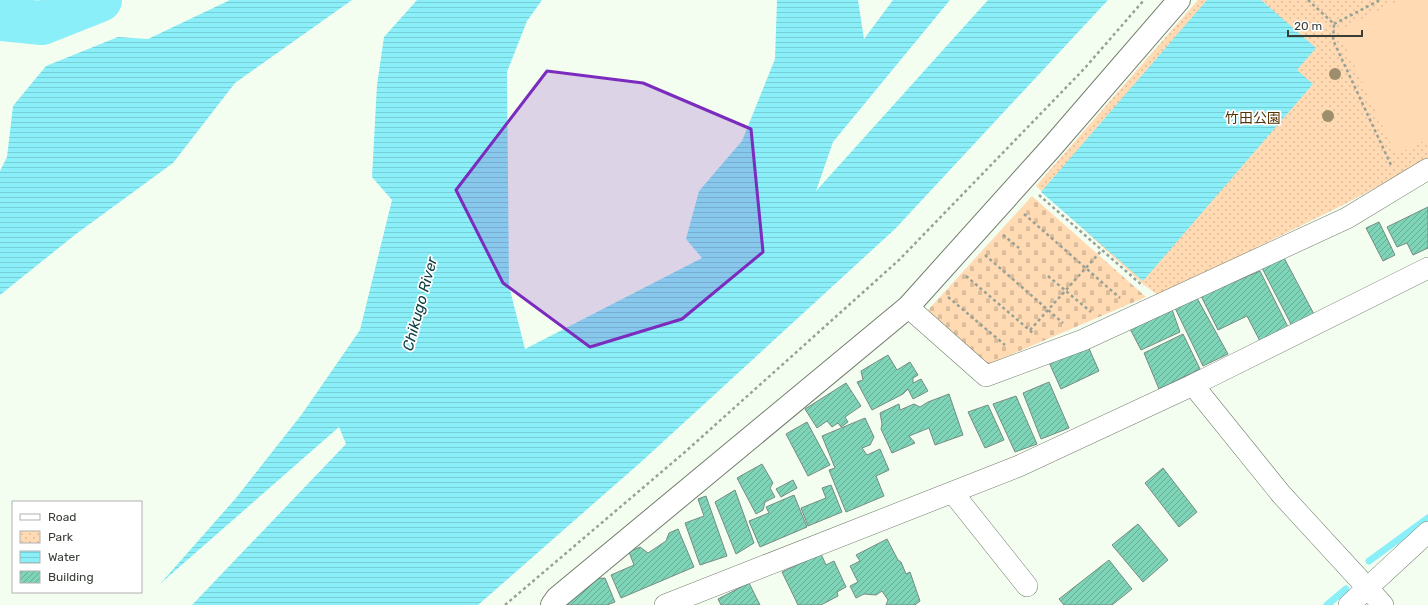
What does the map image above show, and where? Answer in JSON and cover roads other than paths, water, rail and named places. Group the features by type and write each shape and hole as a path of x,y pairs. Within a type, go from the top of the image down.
{"street":[{"path":"552,605 557,598 908,307 1022,180 1179,0"},
{"path":"908,307 986,376 1083,340 1347,218 1428,170"},
{"path":"665,605 1019,466 1192,385 1428,268"},
{"path":"1192,385 1281,494 1383,605"},
{"path":"953,492 1026,586"},
{"path":"1349,605 1368,589 1416,541 1428,532"}],"water":[{"path":"230,0 352,0 235,83 173,163 76,234 0,295 0,171 7,157 13,106 46,66 118,37 148,39"},
{"name":"Chikugo River","path":"417,0 542,0 527,21 507,72 509,286 525,349 702,258 686,239 699,191 742,141 775,59 777,0 858,0 864,39 893,0 950,0 833,142 816,191 988,0 1108,0 895,229 641,462 478,605 192,605 346,444 339,427 160,584 236,498 302,414 360,330 392,200 372,177 377,85 384,37"},
{"path":"1207,0 1261,0 1316,48 1297,70 1313,84 1143,281 1041,192"}],"waterway":[{"path":"0,19 42,23 100,0"},
{"path":"1369,561 1428,518"},
{"path":"1327,605 1346,589"}],"park label":[{"name":"竹田公園","path":"1253,118"}]}
